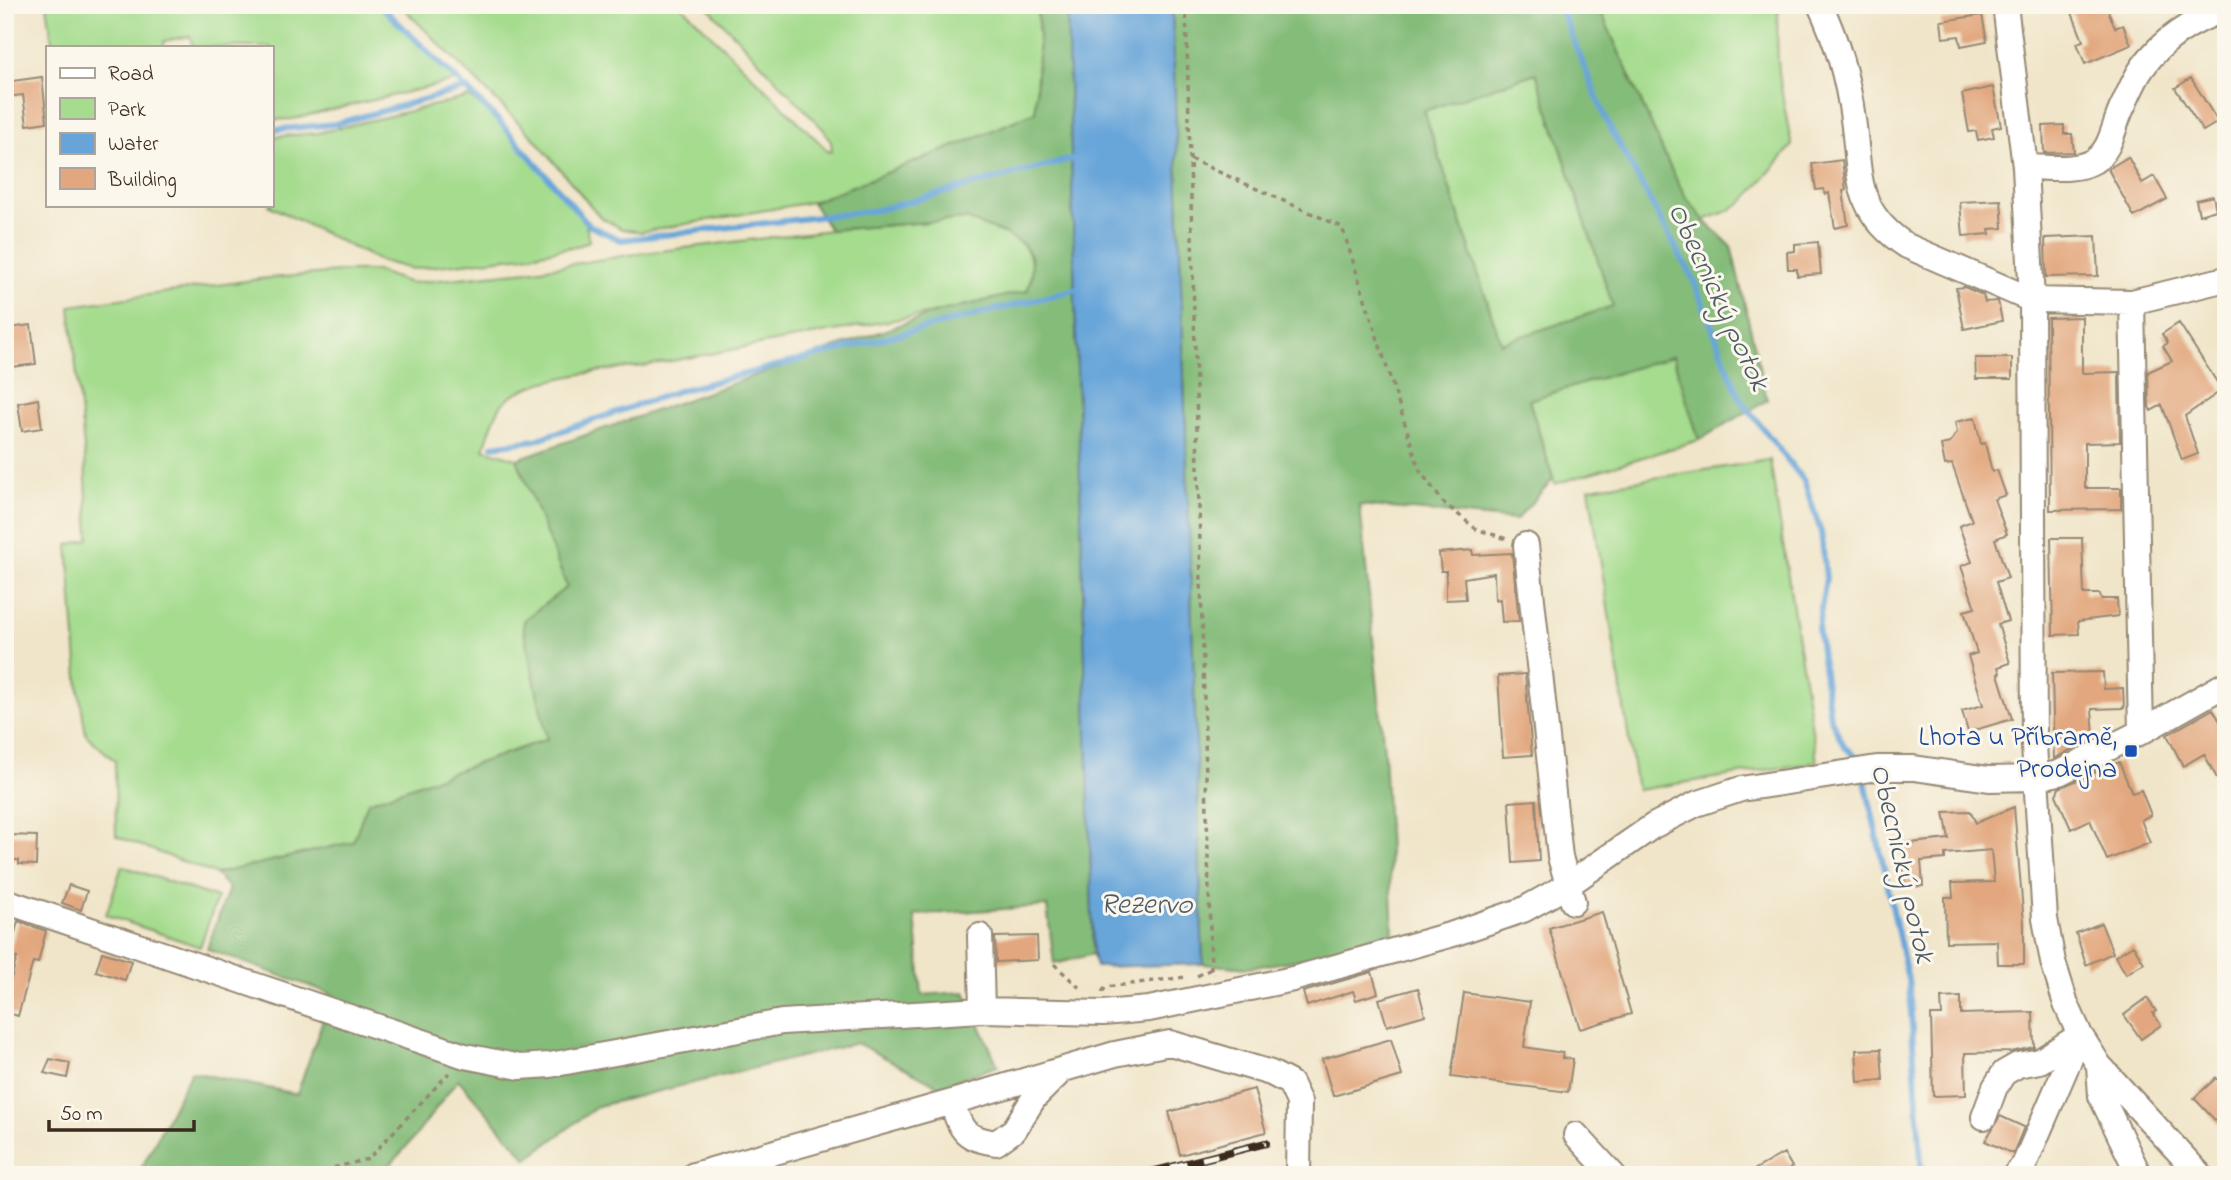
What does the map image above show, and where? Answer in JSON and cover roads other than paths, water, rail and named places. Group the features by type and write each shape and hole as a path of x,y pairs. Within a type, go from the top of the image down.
{"street":[{"path":"1820,5 1842,60 1862,190 1868,206 1890,235 1907,246 2032,300 2132,302 2226,279"},
{"path":"2005,5 2025,167 2032,300 2035,778 2045,919 2053,962 2066,1004 2080,1035 2099,1065 2200,1175"},
{"path":"2025,167 2073,167 2093,162 2107,149 2121,111 2143,67 2172,37 2193,23 2226,9"},
{"path":"2132,302 2141,732"},
{"path":"1526,545 1560,857 1571,893"},
{"path":"5,901 465,1056 520,1067 550,1065 782,1022 982,1010 1099,1007 1149,1009 1293,979 1453,934 1571,893 1653,826 1696,804 1741,789 1877,768 1914,768 1989,779 2035,778 2059,773 2141,732 2226,684"},
{"path":"980,936 982,1010"},
{"path":"1984,1117 1995,1087 2004,1073 2018,1065 2040,1061 2080,1035"},
{"path":"2022,1172 2080,1035"},
{"path":"694,1175 1115,1054 1170,1044 1271,1073 1290,1083 1299,1102 1298,1175"},
{"path":"2099,1065 2101,1096 2139,1175"},
{"path":"952,1102 959,1125 977,1140 996,1143 1014,1130 1034,1098 1061,1071"},
{"path":"1576,1135 1613,1175"}],"water":[{"name":"Rezervo","path":"1067,5 1172,5 1203,964 1096,967 1093,954"}],"waterway":[{"path":"380,5 500,122 590,226 621,240 877,210 1072,159 1080,154"},
{"name":"Obecnický potok","path":"1559,5 1607,122 1693,279 1740,399 1804,481 1821,532 1826,578 1818,628 1830,717 1844,746 1861,762"},
{"path":"273,130 335,124 466,88"},
{"path":"493,446 535,440 678,391 1077,289 1081,285"},
{"name":"Obecnický potok","path":"1864,776 1909,984 1922,1175"}],"railway":[{"path":"1140,1175 1266,1143"}],"place":[{"name":"Lhota u Příbramě, Prodejna","path":"2131,751"}]}
